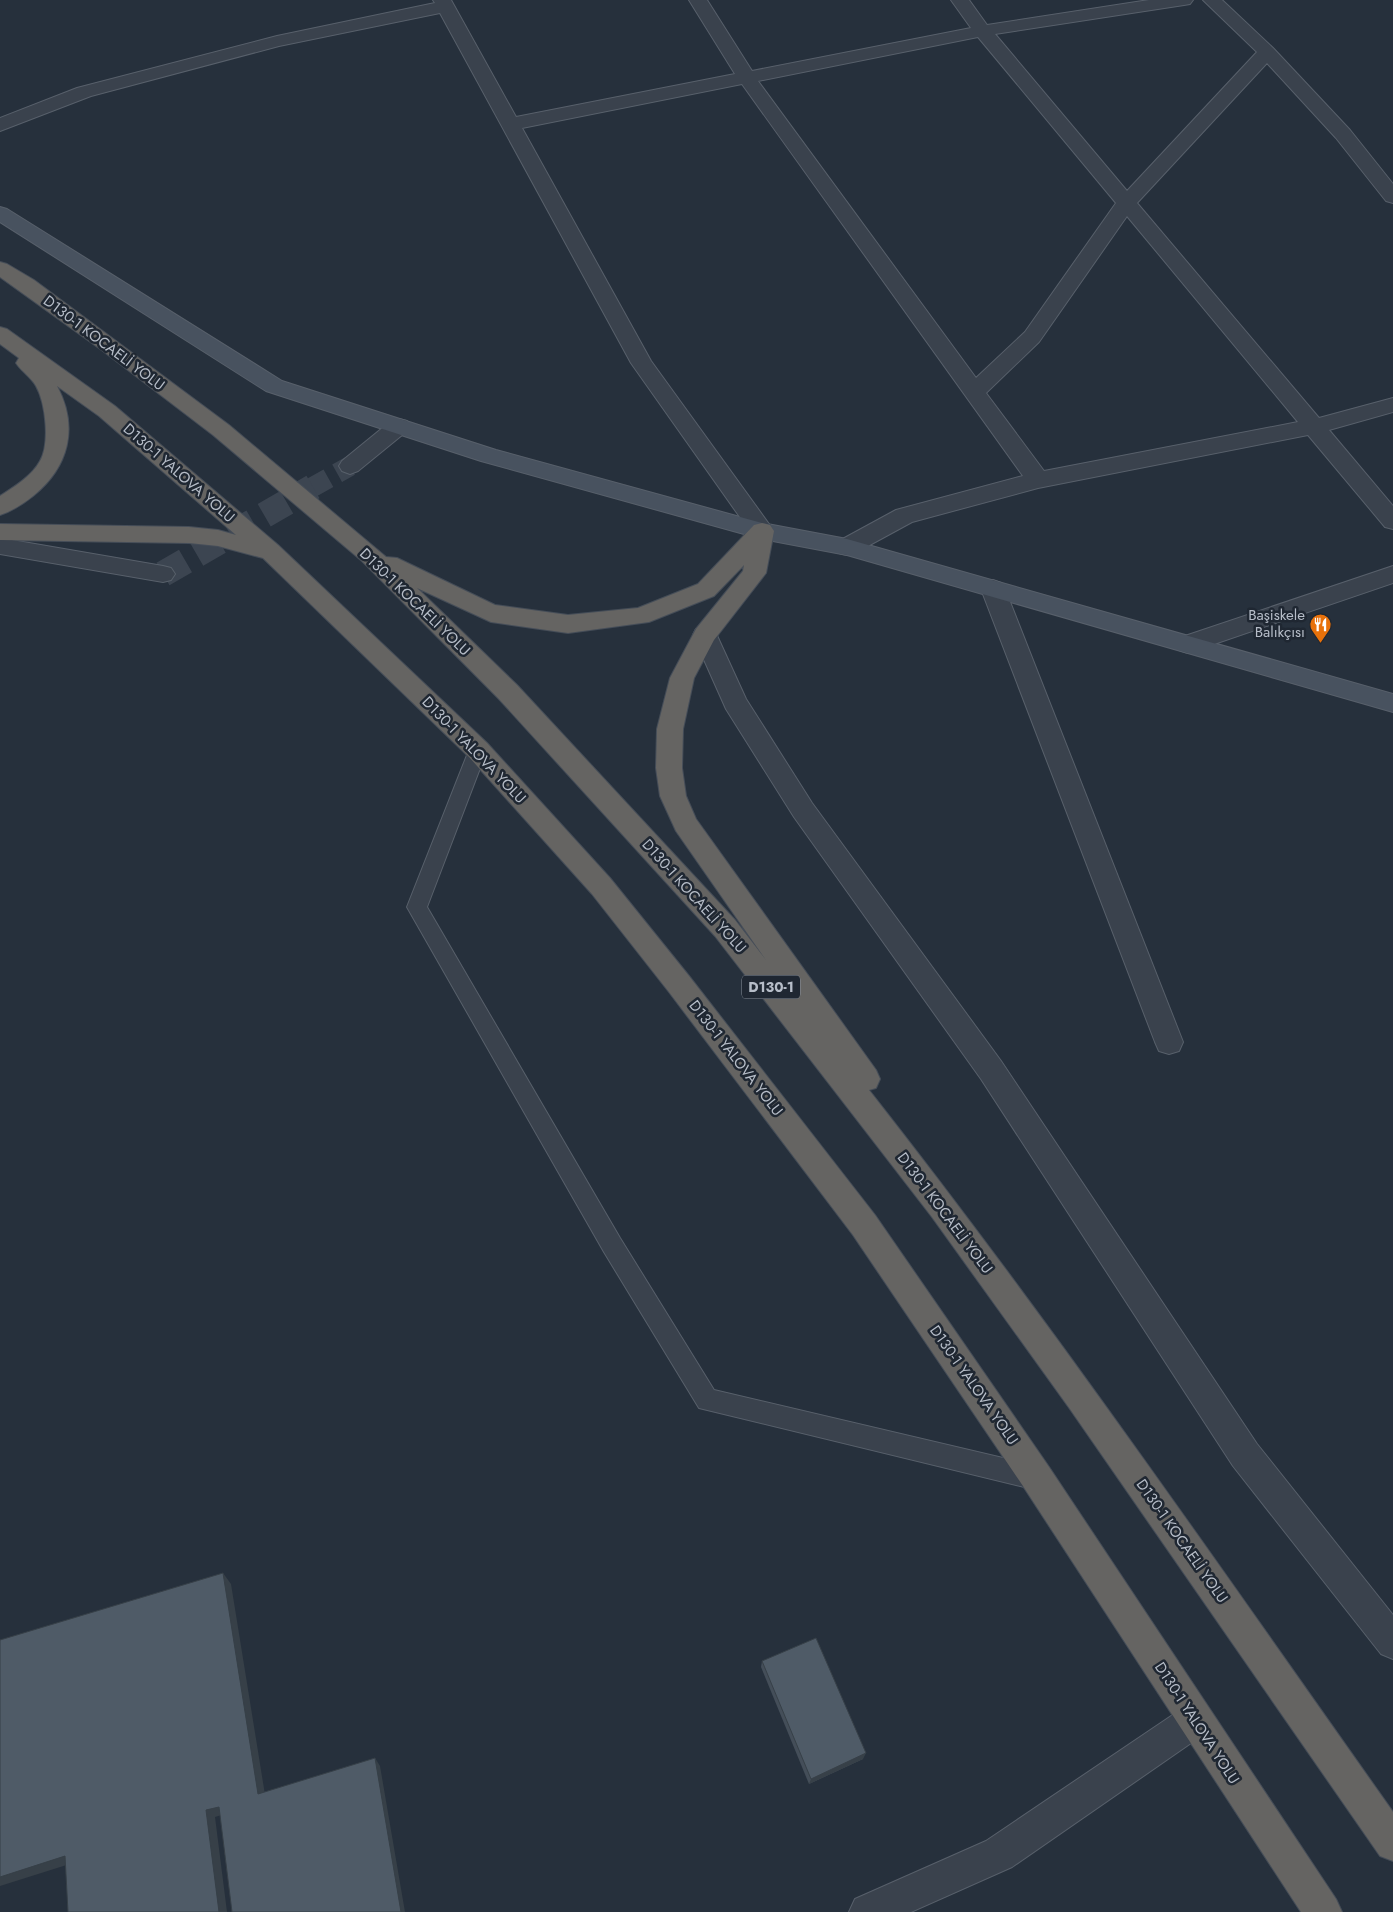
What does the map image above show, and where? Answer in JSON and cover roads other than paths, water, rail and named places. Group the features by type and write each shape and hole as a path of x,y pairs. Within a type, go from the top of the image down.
{"highway":[{"name":"D130-1 KOCAELİ YOLU","path":"0,268 27,285 220,430 370,555 508,692 725,928 943,1207 1081,1398 1393,1843"},
{"path":"0,507 31,486 52,461 56,438 55,409 46,383 1,334"},
{"name":"D130-1 YALOVA YOLU","path":"1,334 107,411 270,551 478,750 601,886 757,1084 864,1225 1037,1478 1323,1912"},
{"path":"370,555 491,613 568,624 641,616 706,590 762,531"},
{"path":"762,531 754,573 704,635 682,678 670,729 668,768 673,796 685,824 885,1106 943,1207"},
{"path":"0,532 189,535 218,538 270,551"}],"main road":[{"path":"0,213 274,386 489,456 762,531 847,547 1393,703"}],"street":[{"path":"698,0 747,78 1038,480"},
{"path":"960,0 982,31 1316,426 1393,521"},
{"path":"511,124 982,31 1184,0"},
{"path":"1212,0 1267,52 1343,134 1393,197"},
{"path":"0,125 94,89 277,41 444,3 642,363 762,531"},
{"path":"974,392 1032,337 1126,203 1267,52"},
{"path":"847,547 904,516 1038,480 1316,426 1393,405"},
{"path":"350,466 399,426"},
{"path":"0,546 163,574"},
{"path":"1188,644 1393,574"},
{"path":"993,589 1169,1042"},
{"path":"704,635 735,702 803,810 991,1070 1245,1455 1393,1642"},
{"path":"868,1912 999,1854 1195,1720"}],"lane":[{"path":"478,750 417,907 612,1245 707,1400 1037,1478"}],"tunnel":[{"path":"311,488 350,466"},
{"path":"163,574 313,487"}],"place":[{"name":"Başiskele Balıkçısı","path":"1321,643"}]}
